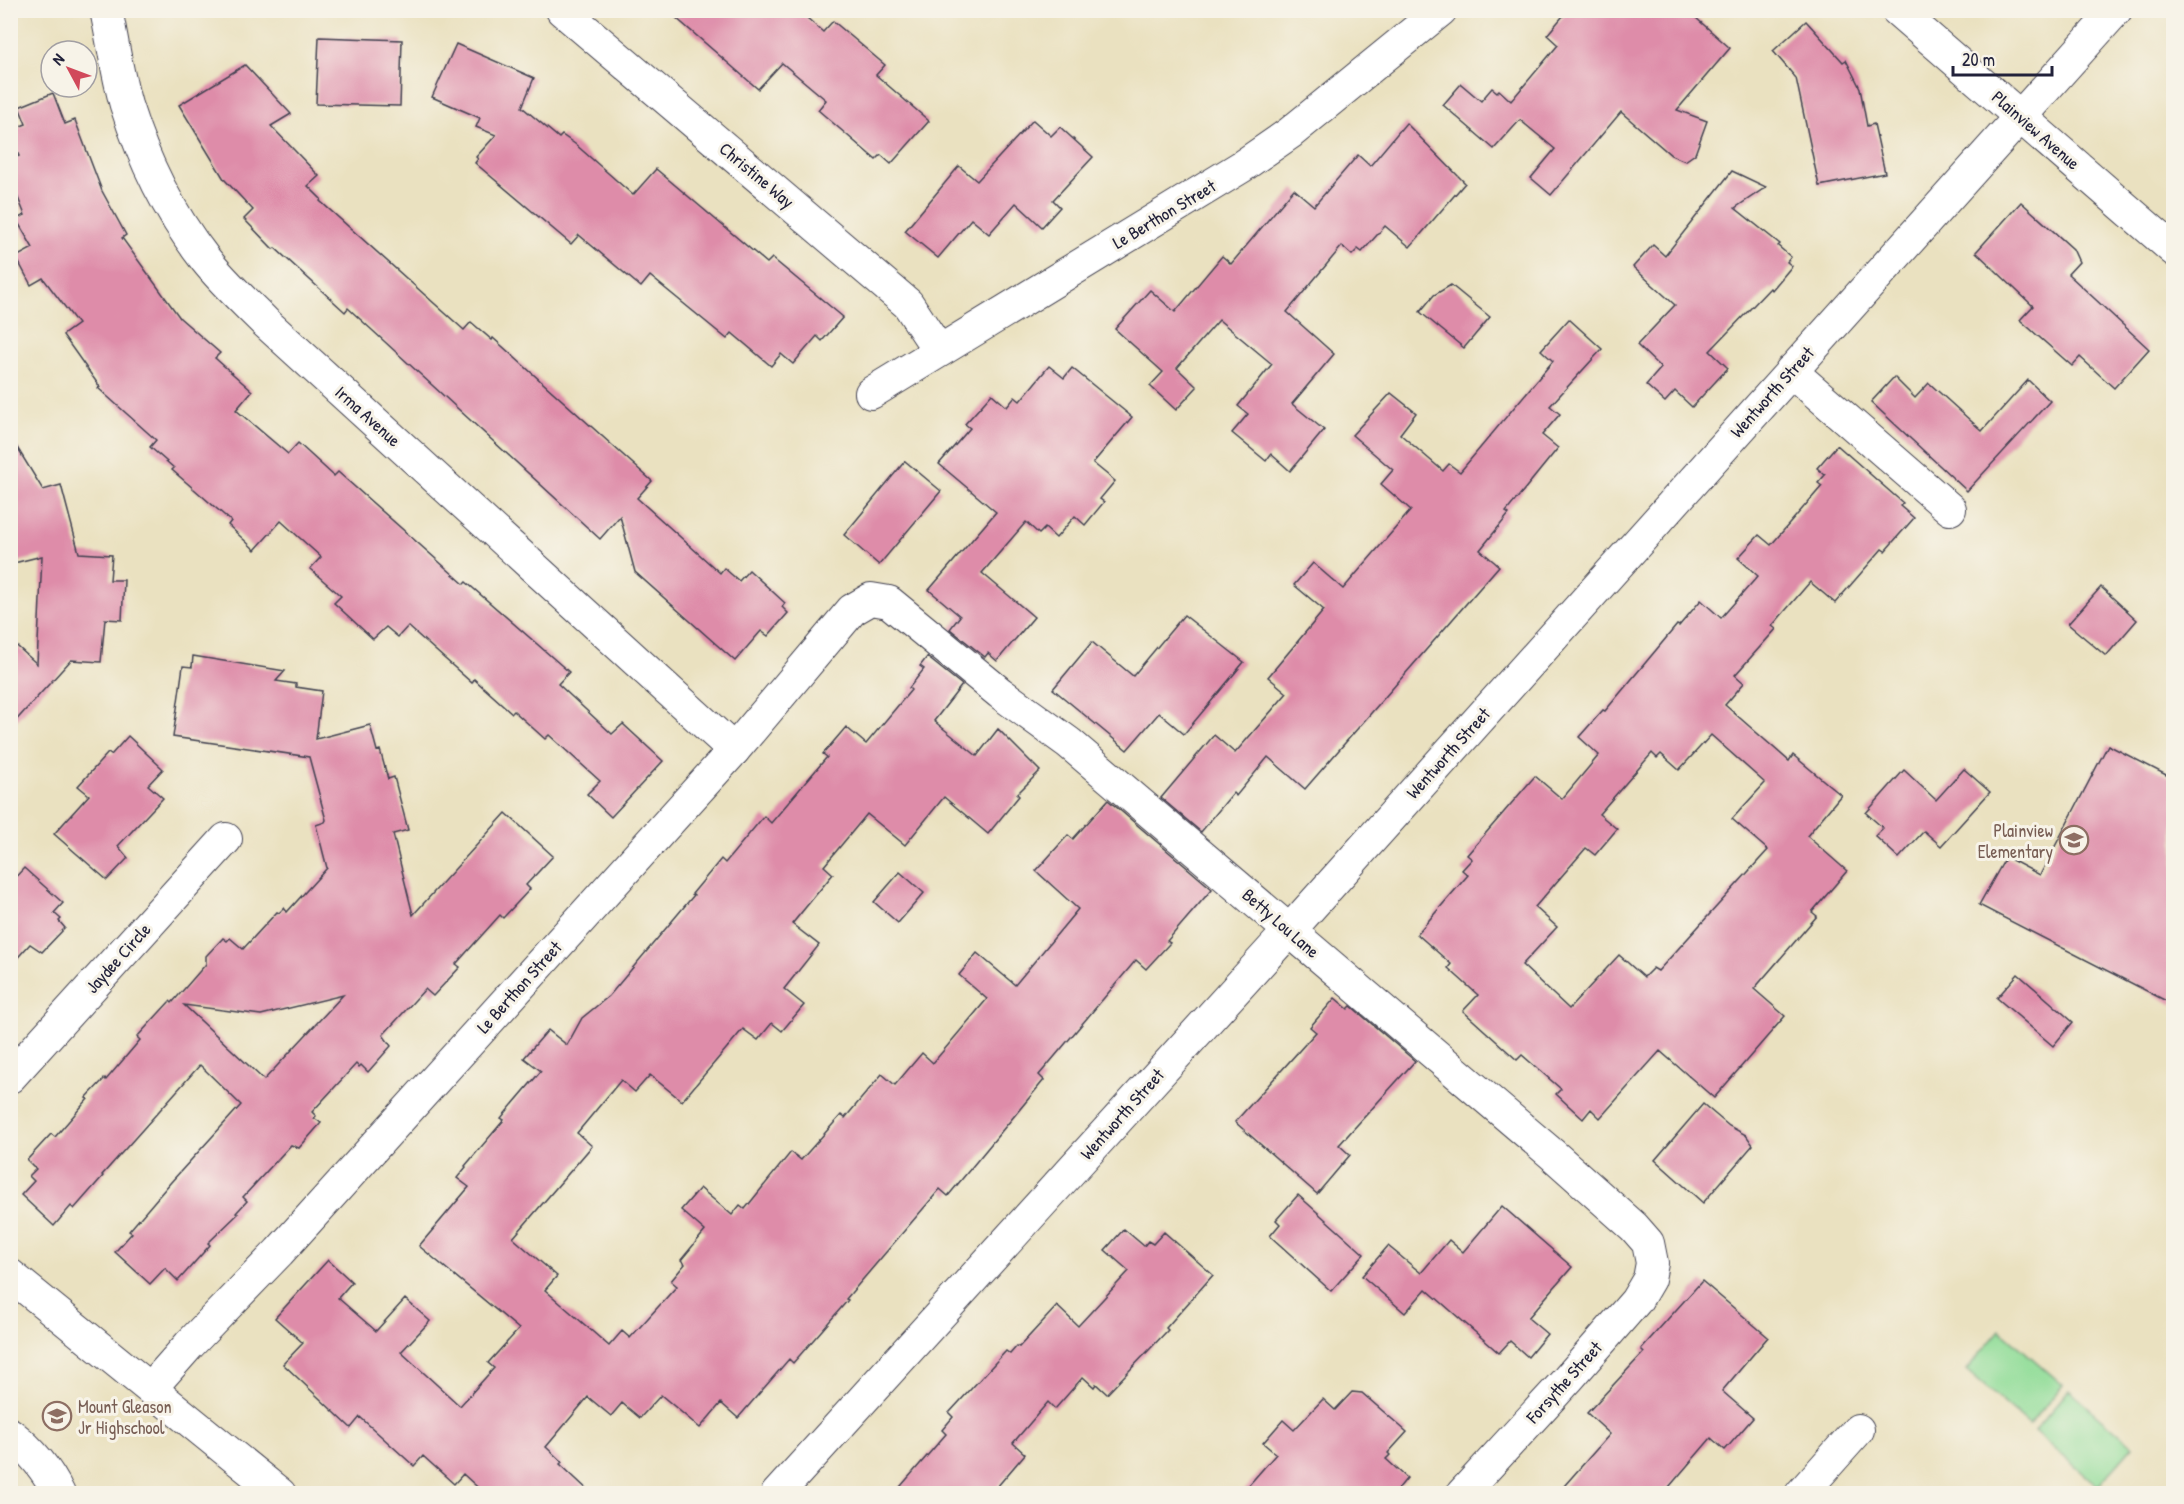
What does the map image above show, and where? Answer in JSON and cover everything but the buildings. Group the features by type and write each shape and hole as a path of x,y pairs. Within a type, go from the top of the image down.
{"street":[{"name":"Irma Avenue","path":"106,10 126,104 143,151 156,182 205,259 231,289 265,322 734,750"},
{"name":"Christine Way","path":"562,10 908,304 939,351"},
{"name":"Le Berthon Street","path":"871,393 1241,167 1290,133 1441,10"},
{"name":"Plainview Avenue","path":"1897,10 2173,247"},
{"name":"Wentworth Street","path":"777,1494 1289,930 2116,10"},
{"path":"1791,371 1950,509"},
{"name":"Le Berthon Street","path":"152,1388 189,1345 287,1243 734,750 852,610 871,599 889,602"},
{"name":"Betty Lou Lane","path":"889,602 1000,693 1069,743 1552,1154 1634,1227 1648,1243 1652,1263"},
{"name":"Jaydee Circle","path":"10,1077 226,839"},
{"name":"Forsythe Street","path":"1462,1494 1636,1301 1649,1279 1652,1263"},
{"path":"10,1275 280,1494"},
{"path":"1801,1494 1858,1430"},
{"path":"10,1434 28,1449 49,1473 59,1494"}],"green space":[{"path":"2000,1330 2063,1385 2029,1425 1966,1370"},
{"path":"2069,1390 2133,1446 2098,1486 2034,1431"}],"place":[{"name":"Plainview Elementary","path":"2074,840"},
{"name":"Mount Gleason Jr Highschool","path":"57,1416"}]}
